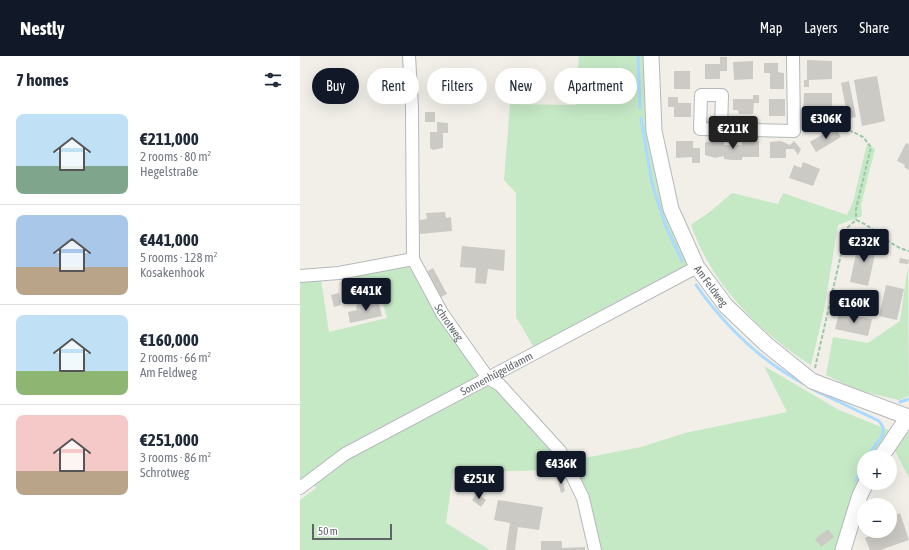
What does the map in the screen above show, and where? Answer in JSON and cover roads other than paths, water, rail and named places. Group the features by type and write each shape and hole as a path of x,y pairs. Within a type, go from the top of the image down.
{"street":[{"name":"Schrotweg","path":"409,56 412,108 413,260 442,313 488,378 500,384 560,451 583,498 595,550"},
{"name":"Am Feldweg","path":"651,56 654,131 671,209 697,267 726,306 766,344 812,381 909,417"},
{"path":"722,129 794,131 793,56"},
{"path":"300,276 339,273 413,260"},
{"name":"Sonnenhügeldamm","path":"300,488 345,454 697,267"},
{"path":"886,450 909,417"},
{"path":"843,550 862,490"}],"waterway":[{"path":"638,56 640,108"},
{"path":"641,118 652,183 665,224 682,261"},
{"path":"696,285 719,315 760,355 791,377 808,386"},
{"path":"812,389 879,421 883,427 883,435 872,450"},
{"path":"900,402 909,399"}]}
